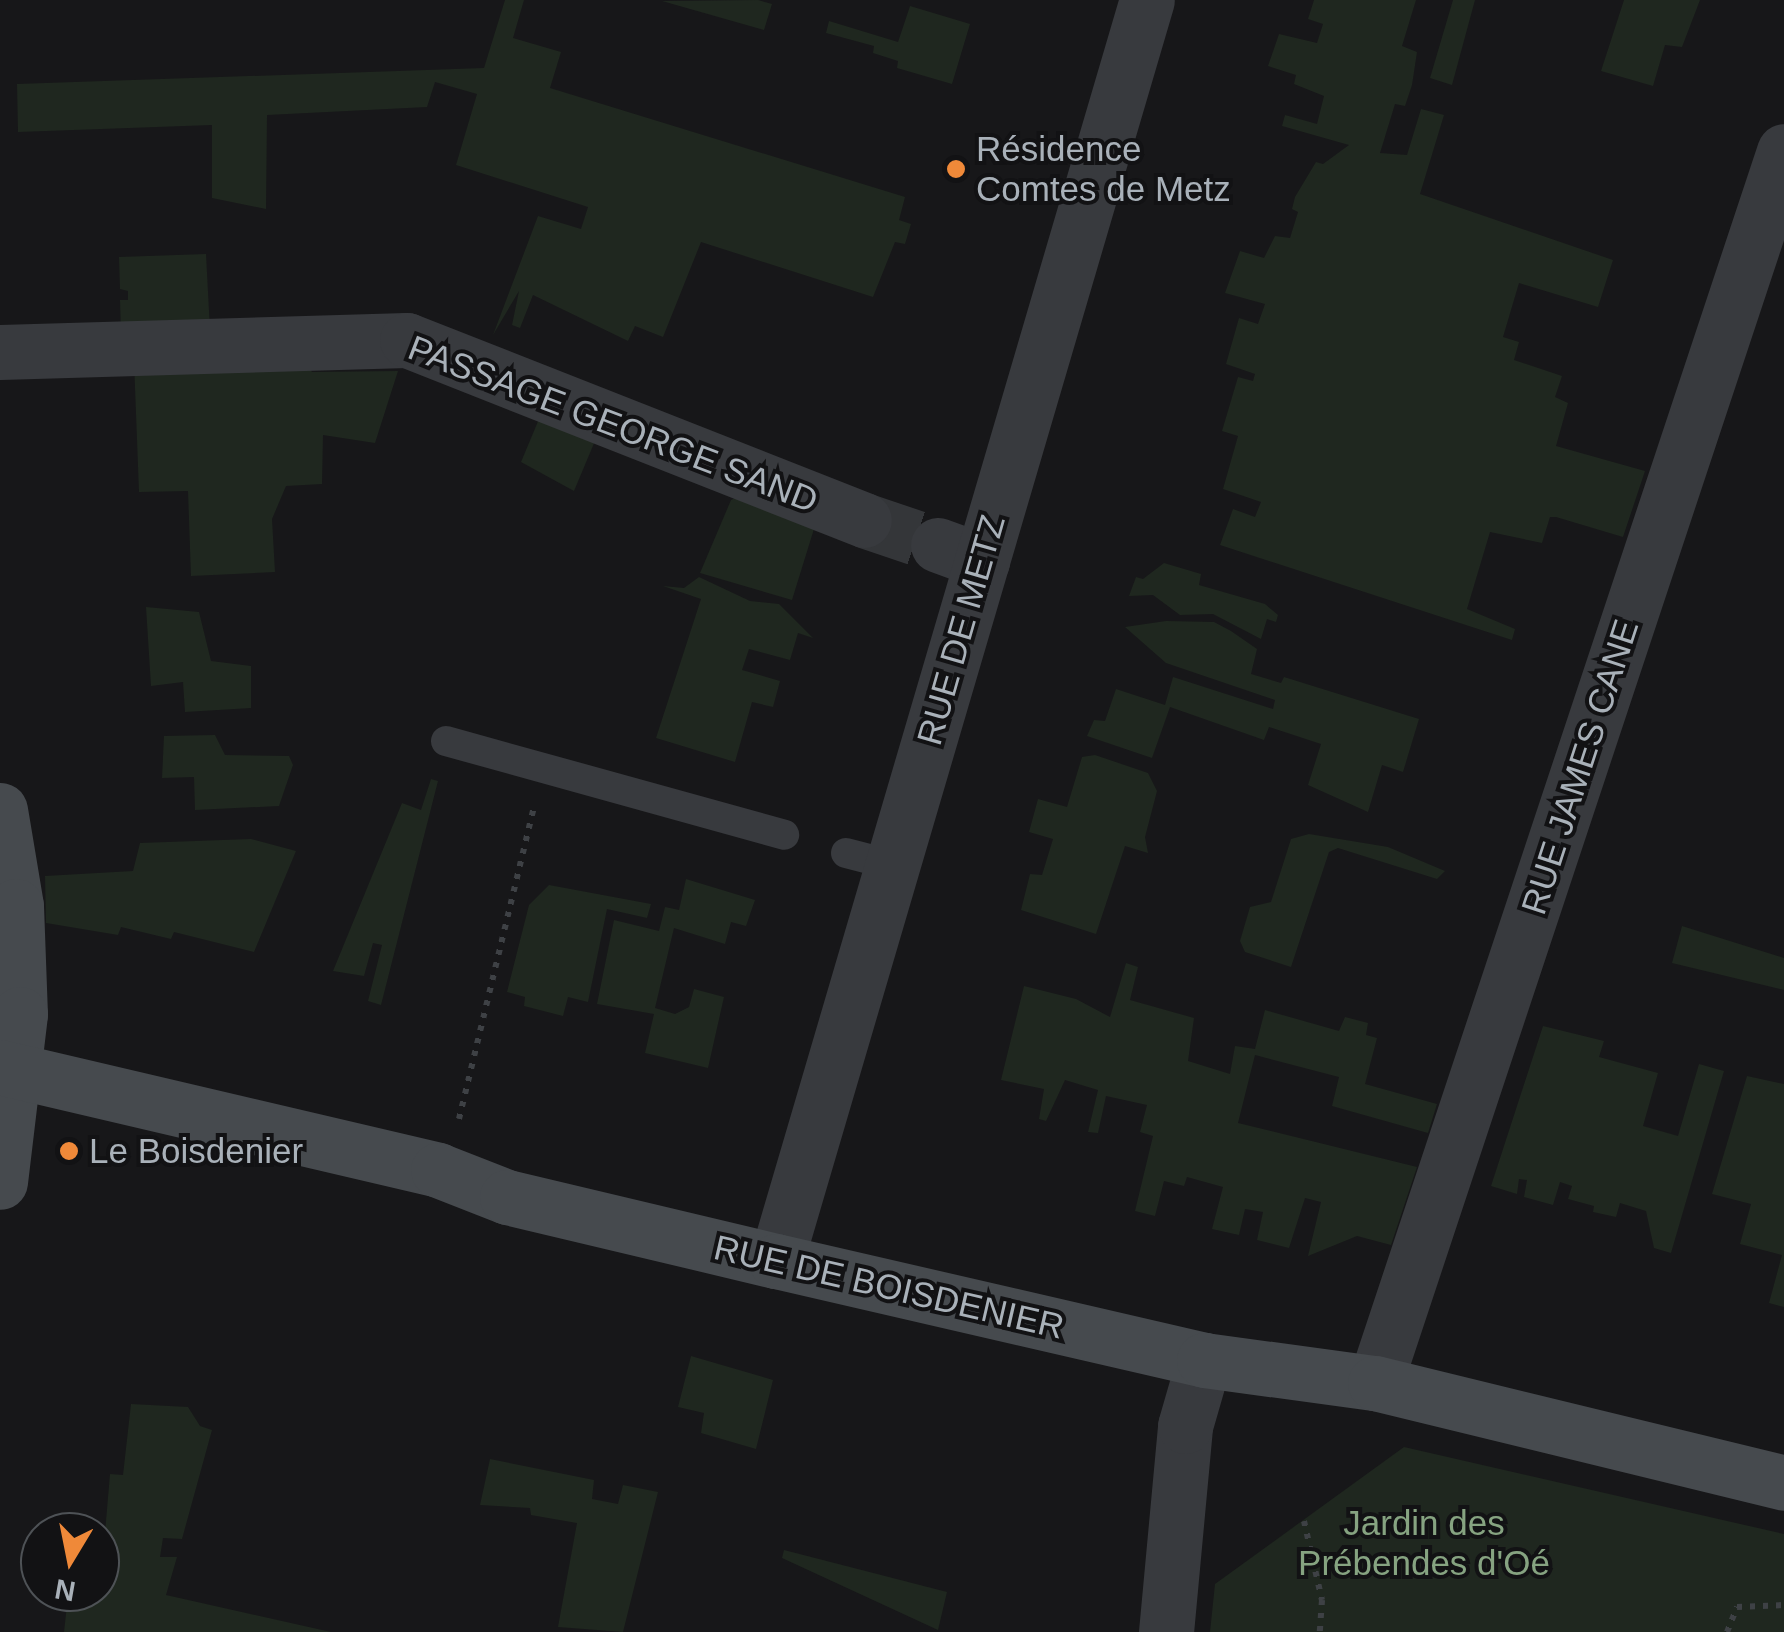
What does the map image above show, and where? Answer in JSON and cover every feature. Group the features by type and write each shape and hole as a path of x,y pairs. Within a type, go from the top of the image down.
{"street":[{"name":"RUE DE METZ","path":"776,1261 869,859 960,553 1148,0"},
{"name":"RUE JAMES CANE","path":"1374,1383 1784,151"},
{"name":"PASSAGE GEORGE SAND","path":"0,352 407,340 864,520"},
{"path":"0,810 16,906 20,1014 6,1069 0,1182"},
{"name":"RUE DE BOISDENIER","path":"6,1069 438,1170 507,1198 776,1261 1204,1360 1374,1383 1784,1483"},
{"path":"1166,1632 1185,1426 1204,1360"}],"lane":[{"path":"446,741 784,835"}],"path":[{"path":"456,1132 544,768"},
{"path":"1304,1521 1322,1600 1320,1632"},
{"path":"1727,1632 1737,1608 1784,1605"}],"green space":[{"path":"505,0 524,0 513,38 561,52 550,88 905,197 899,220 911,224 905,244 895,242 873,297 701,242 663,337 635,326 628,341 533,295 520,328 512,325 519,291 493,335 538,216 581,229 588,207 456,165 477,94 435,82 427,107 267,115 266,209 212,198 212,125 18,132 17,84 484,68"},
{"path":"758,0 772,4 764,30 662,1"},
{"path":"1314,0 1416,0 1402,46 1417,52 1412,85 1405,106 1395,104 1380,153 1407,155 1421,109 1444,115 1420,194 1613,260 1598,307 1519,283 1503,337 1519,342 1514,360 1562,376 1555,397 1568,403 1556,446 1645,471 1623,537 1556,517 1550,517 1542,543 1490,532 1467,609 1515,629 1512,640 1220,545 1233,509 1255,517 1261,502 1223,489 1238,436 1222,431 1238,377 1253,381 1255,374 1226,364 1239,318 1258,324 1265,304 1225,293 1240,251 1264,258 1275,236 1290,238 1298,212 1292,209 1295,197 1316,162 1323,164 1349,145 1282,126 1285,115 1317,124 1324,96 1294,84 1296,75 1268,66 1279,34 1317,43 1323,24 1308,19"},
{"path":"1453,0 1475,0 1452,85 1430,78"},
{"path":"1624,0 1700,0 1682,47 1665,45 1653,86 1601,71"},
{"path":"910,6 970,24 952,84 897,68 898,61 873,53 874,46 826,33 829,21 898,42"},
{"path":"206,254 210,330 121,334 120,300 128,300 128,291 120,289 119,257"},
{"path":"300,355 312,372 398,371 375,443 323,435 322,484 286,486 272,519 275,572 191,576 188,491 139,492 134,361"},
{"path":"544,407 595,441 574,491 521,462"},
{"path":"751,490 818,516 792,600 700,573 731,500"},
{"path":"1164,563 1201,574 1199,585 1265,604 1278,615 1276,622 1267,619 1261,639 1213,614 1180,615 1153,595 1129,596 1136,577 1143,579"},
{"path":"699,577 750,601 779,604 813,638 798,633 790,660 749,649 742,670 780,681 773,707 752,702 735,762 656,738 701,599 663,586 684,588"},
{"path":"146,607 199,612 211,661 251,666 251,708 185,712 183,682 151,686"},
{"path":"1166,621 1214,622 1231,631 1257,649 1251,674 1281,683 1284,677 1419,719 1403,772 1382,765 1368,812 1308,785 1321,744 1269,727 1264,740 1170,707 1152,758 1087,736 1094,720 1105,721 1116,689 1165,705 1173,677 1273,709 1275,700 1166,663 1125,627"},
{"path":"215,735 225,755 289,756 293,765 279,806 195,810 194,777 162,778 164,736"},
{"path":"1095,755 1148,773 1157,791 1145,837 1148,853 1125,846 1096,934 1021,910 1030,874 1042,875 1053,839 1029,832 1038,799 1067,807 1082,757"},
{"path":"431,779 438,781 381,1005 368,1001 382,945 373,943 364,976 333,971 402,803 421,810"},
{"path":"1309,834 1388,847 1445,871 1437,879 1338,848 1329,852 1291,967 1245,952 1240,941 1250,907 1271,902 1291,839"},
{"path":"251,839 296,851 254,952 174,932 171,939 121,927 118,935 46,923 45,876 133,871 140,843"},
{"path":"686,879 755,900 746,926 731,922 725,944 674,928 655,1008 675,1014 689,1007 694,989 724,997 708,1068 645,1053 654,1014 597,1004 614,920 659,931 665,907 679,910"},
{"path":"549,885 651,904 647,918 607,909 588,1002 568,997 563,1016 524,1006 525,997 507,992 529,905"},
{"path":"1682,926 1784,958 1784,990 1672,963"},
{"path":"1126,963 1138,967 1130,1000 1194,1018 1188,1061 1230,1074 1235,1046 1255,1049 1265,1010 1339,1031 1345,1017 1368,1023 1366,1035 1377,1038 1365,1084 1437,1104 1428,1133 1332,1106 1339,1077 1255,1055 1238,1123 1417,1167 1391,1245 1357,1236 1308,1256 1321,1202 1305,1198 1289,1248 1257,1240 1263,1212 1245,1209 1239,1235 1212,1229 1223,1187 1187,1177 1184,1186 1164,1181 1155,1216 1135,1211 1153,1136 1140,1132 1147,1105 1106,1096 1098,1133 1088,1132 1098,1090 1065,1080 1046,1121 1039,1119 1044,1089 1001,1080 1024,986 1076,999 1110,1017"},
{"path":"1543,1026 1604,1041 1599,1057 1658,1073 1643,1126 1678,1136 1699,1064 1724,1071 1671,1253 1654,1248 1646,1211 1620,1203 1616,1217 1593,1212 1594,1206 1568,1199 1572,1186 1560,1182 1553,1205 1524,1197 1527,1180 1519,1179 1517,1194 1491,1186"},
{"path":"1747,1076 1784,1084 1784,1307 1769,1303 1782,1255 1740,1244 1751,1204 1712,1194"},
{"path":"691,1356 773,1380 756,1449 701,1433 704,1413 678,1407"},
{"path":"131,1404 188,1407 200,1426 212,1430 182,1539 163,1538 160,1557 177,1557 166,1595 331,1632 64,1632 66,1612 120,1612 120,1512 107,1512 110,1474 123,1475"},
{"name":"Jardin des Prébendes d'Oé","path":"1404,1447 1784,1534 1784,1632 1210,1632 1215,1584"},
{"path":"490,1459 594,1480 592,1499 618,1504 623,1485 658,1492 623,1632 558,1627 577,1523 531,1515 530,1508 480,1505"},
{"path":"784,1550 947,1592 938,1630 782,1558"}],"tunnel":[{"path":"864,520 938,545"}],"place":[{"name":"Résidence Comtes de Metz","path":"956,169"},
{"name":"Le Boisdenier","path":"69,1151"}]}
